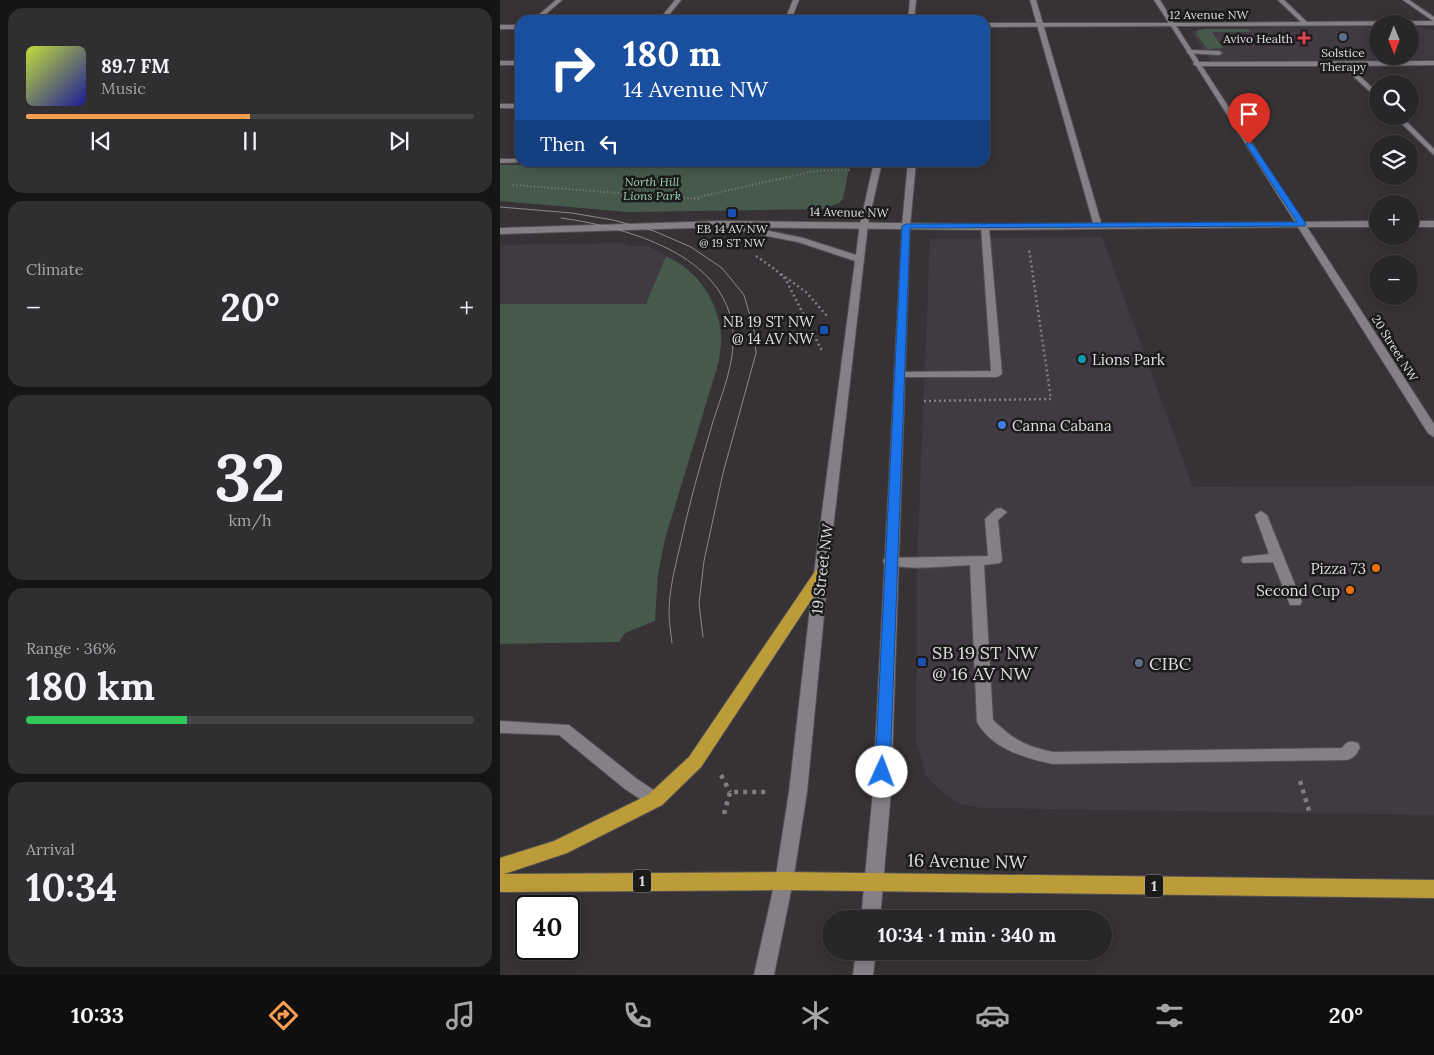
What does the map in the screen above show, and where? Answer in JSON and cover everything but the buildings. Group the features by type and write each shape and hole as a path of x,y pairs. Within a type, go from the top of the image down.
{"highway":[{"path":"500,867 560,847 655,800 695,762 821,573"},
{"name":"16 Avenue NW","path":"500,883 784,881 1434,889"}],"street":[{"path":"542,15 559,0"},
{"path":"666,15 678,0"},
{"path":"790,15 796,0"},
{"path":"912,15 913,0"},
{"path":"1033,0 1098,226"},
{"name":"20 Street NW","path":"1157,0 1196,64 1302,224 1434,433"},
{"path":"1281,0 1305,23"},
{"path":"1406,0 1434,22"},
{"name":"12 Avenue NW","path":"990,25 1434,22"},
{"path":"500,27 515,26"},
{"path":"1189,52 1219,53"},
{"path":"1196,64 1321,62 1344,64 1369,62"},
{"path":"500,63 515,63"},
{"path":"1419,63 1434,63"},
{"path":"1344,64 1369,88"},
{"path":"500,106 515,106"},
{"path":"1406,125 1434,153"},
{"path":"500,161 515,161"},
{"name":"19 Street NW","path":"764,975 784,881 798,792 821,573 864,224 877,167"},
{"path":"871,910 882,791 890,561 906,226 912,167"},
{"path":"722,224 800,240 861,260"},
{"name":"14 Avenue NW","path":"500,231 722,224 864,224 985,227 1369,224"},
{"path":"1419,224 1434,224"},
{"path":"899,375 997,374 985,227"},
{"path":"890,561 917,563 995,560 991,519 1001,512"},
{"path":"1262,515 1295,602"},
{"path":"1248,560 1278,557"},
{"path":"977,560 985,722 1003,739 1025,752 1053,758 1292,756 1347,754 1352,747"},
{"path":"500,727 562,729 631,784 655,800"},
{"path":"863,975 865,960"}],"path":[{"path":"690,198 816,171 852,170"},
{"path":"508,184 707,200"},
{"path":"755,256 794,280 813,298 829,319"},
{"path":"780,273 796,295 813,338 823,354"},
{"path":"1292,756 1310,814"},
{"path":"718,771 730,792 724,814"},
{"path":"730,792 767,792"}],"shaded area":[{"path":"1369,27 1369,60 1211,61 1191,32 1205,28"},
{"path":"1419,27 1434,30 1434,59 1419,59"},
{"path":"1102,237 1193,487 1434,486 1434,815 982,808 960,804 941,791 926,776 916,740 917,563 930,239"},
{"path":"622,243 629,246 648,246 666,256 646,304 500,304 500,245"}],"green space":[{"path":"1248,29 1251,32 1212,32 1223,48 1207,49 1196,34 1199,30"},
{"name":"North Hill Lions Park","path":"500,165 515,165 515,167 849,167 843,199 839,203 823,209 628,212 500,201"},
{"path":"666,256 687,269 704,288 716,309 721,340 719,361 665,539 658,574 655,621 625,633 619,642 500,644 500,304 646,304"}],"tram line":[{"path":"500,207 572,213 613,220 654,231 691,247 722,268 744,295 754,330 756,353 723,473 704,561 699,603 703,637"},
{"path":"561,218 614,229 669,249 693,264 713,283 727,306 733,333 732,356 727,380 695,485 674,571 669,604 672,643"}],"place":[{"name":"Solstice Therapy","path":"1343,37"},
{"name":"Avivo Health","path":"1304,38"},
{"name":"EB 14 AV NW @ 19 ST NW","path":"732,213"},
{"name":"NB 19 ST NW @ 14 AV NW","path":"824,330"},
{"name":"Lions Park","path":"1082,359"},
{"name":"Canna Cabana","path":"1002,425"},
{"name":"Pizza 73","path":"1376,568"},
{"name":"Second Cup","path":"1350,590"},
{"name":"SB 19 ST NW @ 16 AV NW","path":"922,662"},
{"name":"CIBC","path":"1139,663"}],"route":[{"path":"882,772 906,226 1302,224 1249,144"}]}
